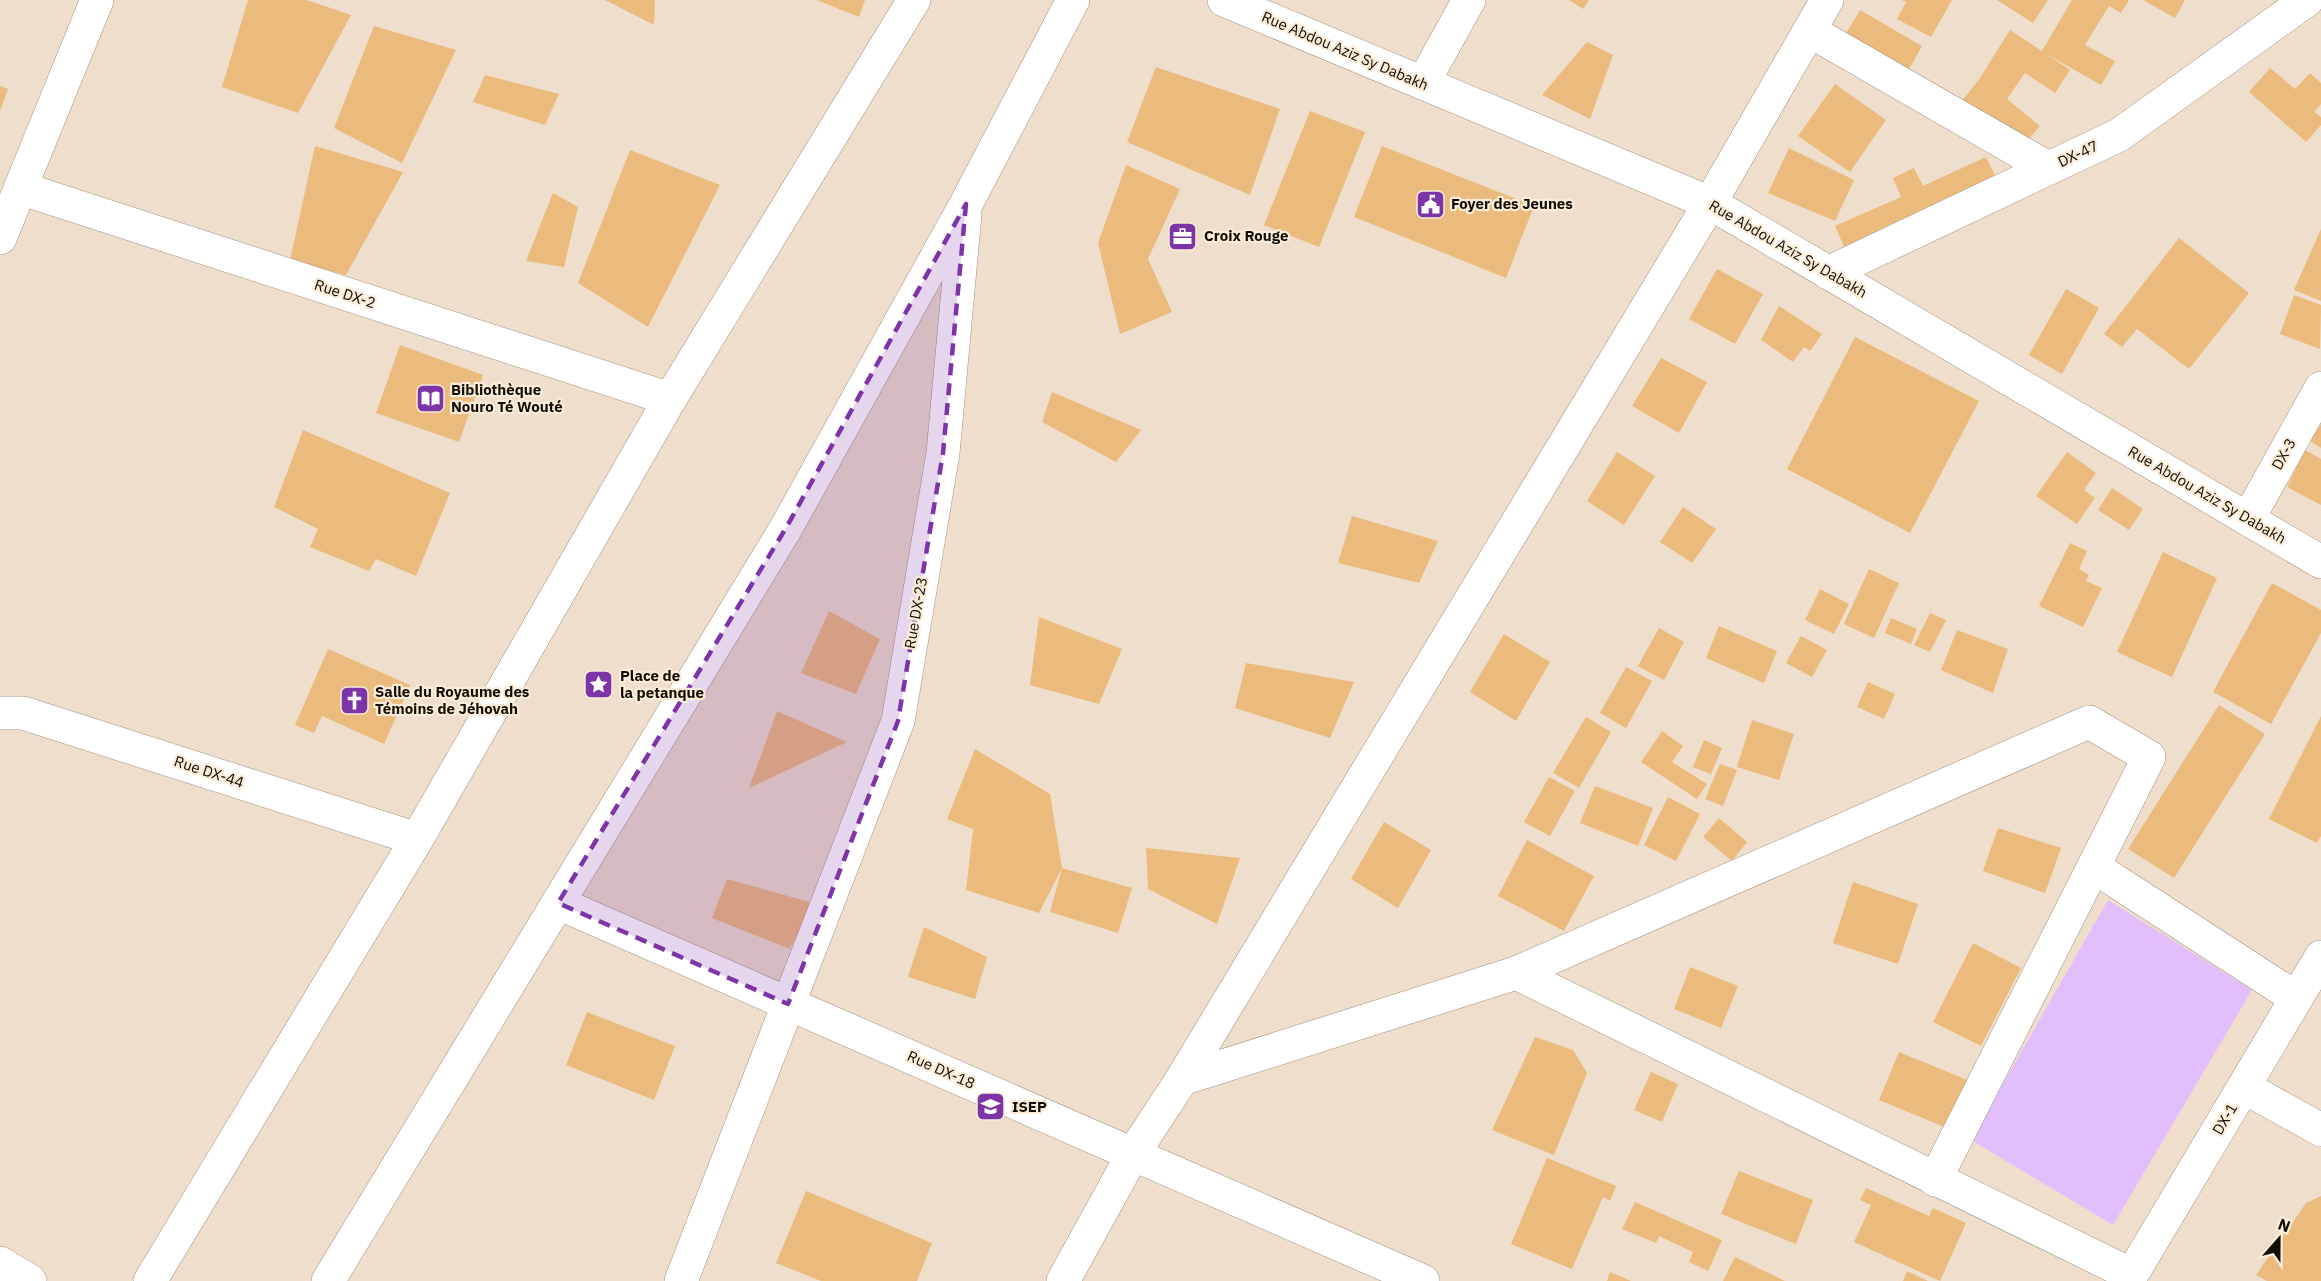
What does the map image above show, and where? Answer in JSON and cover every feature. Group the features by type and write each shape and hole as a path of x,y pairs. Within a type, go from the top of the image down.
{"street":[{"path":"0,238 97,0"},
{"path":"150,1281 417,839 670,399 914,0"},
{"path":"328,1281 786,528 966,204 1073,0"},
{"name":"Rue Abdou Aziz Sy Dabakh","path":"1224,0 1710,203 2321,562"},
{"path":"1423,83 1469,0"},
{"path":"1063,1281 1132,1154 1182,1079 1710,203 1827,0"},
{"name":"DX-47","path":"1828,273 2119,135 2307,0"},
{"path":"1809,31 2048,168"},
{"name":"Rue DX-2","path":"20,188 670,399"},
{"name":"Rue DX-23","path":"681,1281 898,721 944,453 966,204"},
{"name":"DX-3","path":"2248,519 2321,388"},
{"name":"Rue DX-44","path":"0,713 23,712 417,839"},
{"path":"1182,1079 1516,974 2089,722 2149,757 1935,1180"},
{"path":"2094,867 2296,999"},
{"name":"Rue DX-18","path":"558,903 1423,1281"},
{"name":"DX-1","path":"2130,1278 2321,957"},
{"path":"1516,974 2130,1278"},
{"path":"2244,1087 2321,1130"},
{"path":"0,1263 30,1281"}],"highlighted area":[{"path":"966,204 943,453 898,721 788,1004 558,903 786,528"}],"shaded area":[{"path":"2108,900 2252,990 2113,1225 1971,1140"}],"building":[{"path":"248,0 307,0 351,15 298,113 222,87"},
{"path":"605,0 655,0 654,25"},
{"path":"817,0 865,0 859,17"},
{"path":"1569,0 1589,0 1583,9"},
{"path":"1902,0 1952,0 1931,37 1897,19 1906,2"},
{"path":"1997,0 2048,0 2033,23"},
{"path":"2072,0 2129,0 2121,13 2109,6 2085,45 2115,61 2101,85 2048,55 2070,70 2055,93 2025,73 2007,99 2040,126 2020,149 1961,102 1980,78 2010,30 2042,51"},
{"path":"2143,0 2185,0 2175,18"},
{"path":"1860,10 1922,46 1908,71 1845,35"},
{"path":"374,26 456,50 402,163 334,128"},
{"path":"1587,42 1613,55 1590,119 1542,95"},
{"path":"1156,67 1280,109 1250,195 1127,142"},
{"path":"2270,68 2295,89 2310,73 2321,83 2321,104 2314,112 2321,117 2321,125 2306,142 2249,92"},
{"path":"485,75 559,94 545,125 473,102"},
{"path":"1835,84 1886,120 1850,172 1798,136"},
{"path":"0,86 8,89 0,111"},
{"path":"1310,111 1365,132 1319,247 1264,225"},
{"path":"315,146 403,172 346,275 290,260"},
{"path":"1382,146 1534,206 1506,278 1354,217"},
{"path":"1789,148 1854,180 1835,221 1768,193"},
{"path":"630,150 720,185 648,327 578,283"},
{"path":"1986,157 1997,180 1845,249 1835,226 1901,197 1893,178 1914,168 1923,186"},
{"path":"1126,165 1180,189 1148,259 1172,312 1120,334 1098,243"},
{"path":"553,193 578,207 564,267 526,261"},
{"path":"2321,229 2321,301 2294,290"},
{"path":"2179,238 2249,293 2189,369 2137,329 2122,347 2104,334"},
{"path":"1717,269 1763,294 1735,344 1689,319"},
{"path":"2066,289 2099,308 2062,374 2029,355"},
{"path":"2294,295 2321,305 2320,349 2280,334"},
{"path":"1779,306 1822,334 1810,351 1804,347 1793,362 1761,340"},
{"path":"1855,337 1979,401 1910,533 1787,469"},
{"path":"400,345 483,375 459,442 376,413"},
{"path":"1661,358 1707,382 1679,433 1632,406"},
{"path":"1052,392 1141,430 1116,462 1042,422"},
{"path":"2321,424 2321,448 2310,441"},
{"path":"303,430 450,493 416,576 376,559 369,571 310,547 318,529 274,507"},
{"path":"2305,450 2321,459 2321,505 2287,487"},
{"path":"1617,452 1655,476 1624,525 1587,501"},
{"path":"2067,452 2096,473 2084,490 2095,498 2077,524 2036,496"},
{"path":"2112,488 2143,509 2129,530 2098,510"},
{"path":"1683,507 1716,529 1692,563 1660,542"},
{"path":"1352,516 1438,541 1419,583 1338,563"},
{"path":"2070,543 2087,551 2079,569 2089,575 2086,581 2102,588 2083,627 2039,606"},
{"path":"2163,552 2217,578 2172,677 2117,652"},
{"path":"1869,569 1899,583 1874,638 1844,624"},
{"path":"2272,583 2321,610 2321,633 2271,724 2213,692"},
{"path":"1820,589 1849,604 1834,634 1805,620"},
{"path":"829,611 880,639 856,694 801,673"},
{"path":"1930,613 1946,620 1930,652 1914,645"},
{"path":"1039,617 1122,649 1099,704 1030,685"},
{"path":"1891,618 1917,629 1911,644 1885,633"},
{"path":"1719,626 1777,651 1764,683 1706,658"},
{"path":"1659,628 1684,642 1664,680 1638,666"},
{"path":"1957,630 2008,649 1993,693 1941,670"},
{"path":"1504,634 1550,662 1516,721 1470,692"},
{"path":"1801,636 1827,650 1812,677 1786,663"},
{"name":"Salle du Royaume des Témoins de Jéhovah","path":"328,649 410,685 384,744 322,716 314,733 295,725"},
{"path":"1246,663 1354,682 1330,738 1235,708"},
{"path":"1626,667 1652,681 1626,728 1600,713"},
{"path":"1868,682 1895,694 1884,719 1857,707"},
{"path":"2219,705 2265,734 2174,878 2128,849"},
{"path":"777,711 847,742 749,788"},
{"path":"2321,716 2321,836 2317,843 2269,819"},
{"path":"1586,717 1611,732 1579,788 1553,773"},
{"path":"1752,720 1794,734 1779,780 1737,767"},
{"path":"1662,731 1683,746 1672,762 1707,784 1697,799 1641,762"},
{"path":"1704,740 1722,748 1711,774 1693,767"},
{"path":"975,749 1050,794 1062,868 1039,913 966,890 973,829 947,819"},
{"path":"1720,764 1737,770 1723,806 1705,799"},
{"path":"1549,777 1575,791 1550,836 1524,822"},
{"path":"1595,786 1653,808 1638,846 1580,823"},
{"path":"1668,797 1700,814 1676,861 1644,845"},
{"path":"1719,818 1747,842 1732,861 1703,837"},
{"path":"1384,822 1431,850 1398,908 1351,879"},
{"path":"1998,828 2061,848 2045,893 1983,871"},
{"path":"1527,840 1594,876 1564,931 1498,896"},
{"path":"1146,848 1240,858 1217,924 1148,889"},
{"path":"1062,868 1132,888 1118,933 1050,912"},
{"path":"727,879 813,903 790,949 712,918"},
{"path":"1853,882 1918,904 1898,964 1833,943"},
{"path":"924,927 987,957 975,999 908,977"},
{"path":"1973,943 2021,968 1981,1046 1933,1022"},
{"path":"1690,967 1738,986 1721,1028 1674,1009"},
{"path":"587,1012 675,1046 654,1100 566,1065"},
{"path":"1535,1037 1573,1050 1587,1073 1554,1155 1492,1130"},
{"path":"1899,1052 1972,1082 1952,1130 1879,1100"},
{"path":"1651,1072 1678,1084 1662,1122 1634,1110"},
{"path":"1547,1158 1616,1186 1610,1201 1603,1197 1572,1269 1511,1244"},
{"path":"1739,1171 1813,1200 1796,1244 1721,1214"},
{"path":"1866,1188 1929,1216 1933,1208 1966,1223 1940,1281 1854,1242 1871,1205 1860,1200"},
{"path":"806,1191 932,1243 917,1281 821,1281 776,1263"},
{"path":"2321,1196 2321,1281 2267,1281 2256,1275 2306,1203"},
{"path":"1635,1202 1722,1240 1708,1271 1689,1262 1693,1252 1659,1236 1656,1243 1622,1229"},
{"path":"1735,1257 1785,1281 1723,1281"},
{"path":"1907,1271 1928,1281 1903,1281"},
{"path":"1610,1272 1631,1281 1607,1281"}],"place":[{"name":"Foyer des Jeunes","path":"1430,204"},
{"name":"Croix Rouge","path":"1183,236"},
{"name":"Bibliothèque Nouro Té Wouté","path":"430,399"},
{"name":"Place de la petanque","path":"599,685"},
{"name":"Salle du Royaume des Témoins de Jéhovah","path":"354,701"},
{"name":"ISEP","path":"991,1107"}]}
